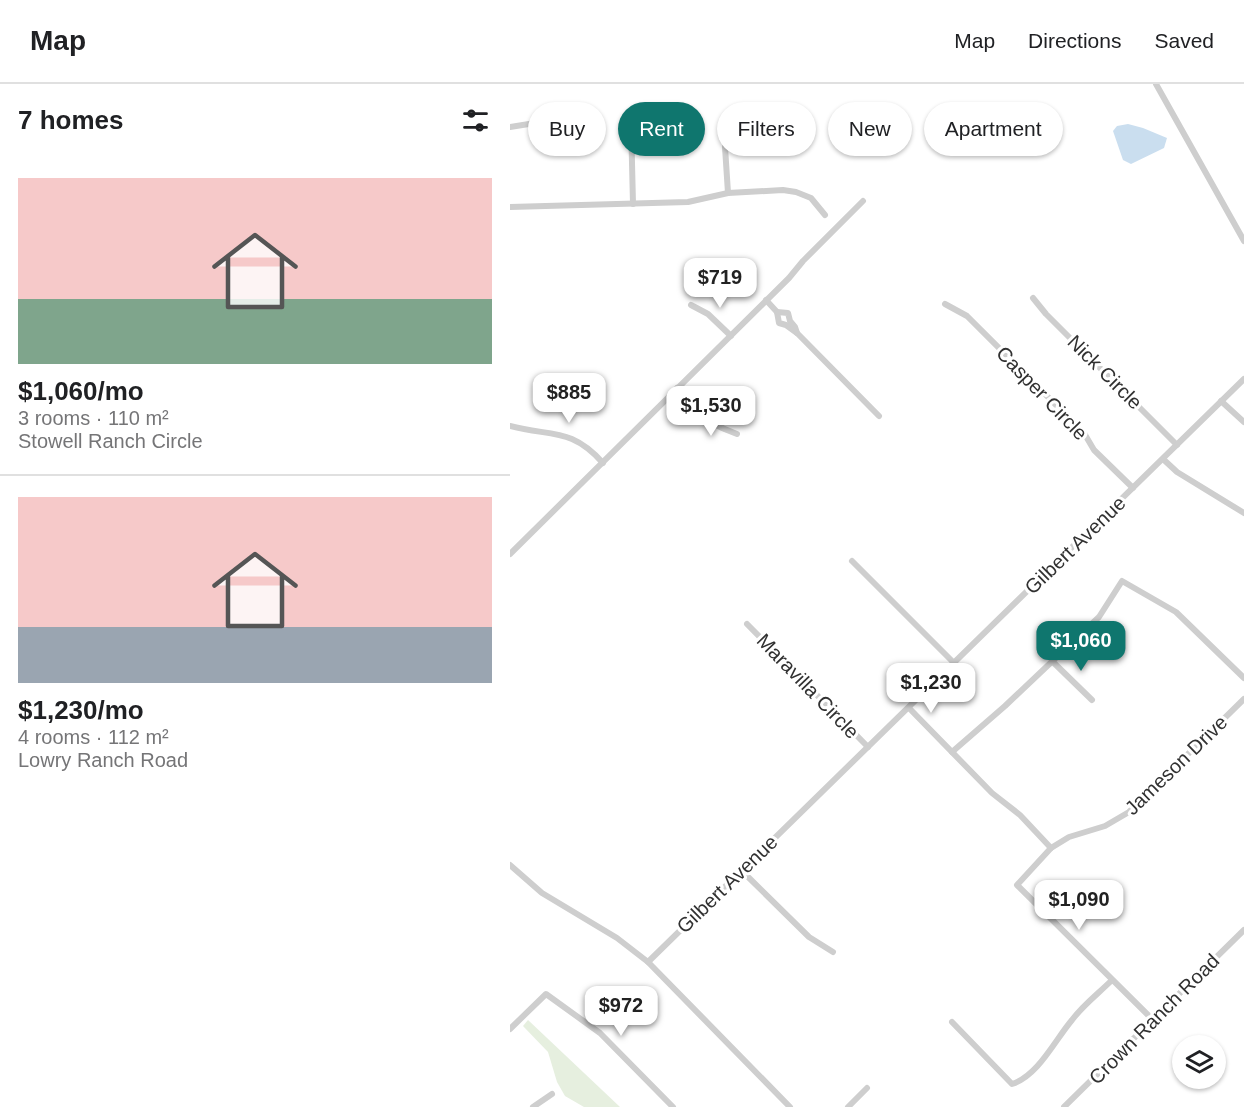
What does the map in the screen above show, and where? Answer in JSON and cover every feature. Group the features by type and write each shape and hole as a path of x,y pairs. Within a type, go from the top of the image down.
{"street":[{"path":"1156,84 1244,241"},
{"path":"510,127 528,124"},
{"path":"632,156 633,204"},
{"path":"726,156 728,193"},
{"path":"510,207 688,202 728,193 783,190 811,198 825,215"},
{"path":"510,554 731,336 863,201"},
{"name":"Nick Circle","path":"1033,298 1046,314 1177,445"},
{"path":"766,300 777,312 780,323 797,333 879,416"},
{"name":"Casper Circle","path":"945,304 967,316 1084,433 1094,450 1133,488"},
{"path":"691,305 708,314 731,336"},
{"path":"777,312 788,313 797,333"},
{"name":"Gilbert Avenue","path":"648,962 1244,379"},
{"path":"675,390 684,406 710,423 737,434"},
{"path":"1221,401 1244,422"},
{"path":"510,426 570,437 589,447 603,463"},
{"path":"1163,459 1177,472 1244,513"},
{"path":"852,561 954,663"},
{"path":"952,752 1053,662 1098,617 1122,581 1176,612 1244,678"},
{"name":"Maravilla Circle","path":"747,624 868,747"},
{"path":"1053,662 1092,700"},
{"name":"Jameson Drive","path":"1112,980 1017,885 1051,848 1069,837 1105,826 1129,812 1244,699"},
{"path":"909,708 1051,848"},
{"path":"510,865 542,893 617,938 648,962 790,1107"},
{"path":"741,870 809,937 832,952"},
{"name":"Crown Ranch Road","path":"1065,1107 1244,930"},
{"path":"952,1022 1012,1084 1022,1081 1052,1048 1072,1019 1112,980 1153,1020"},
{"path":"510,1029 546,994 600,1034 673,1107"},
{"path":"848,1107 867,1088"},
{"path":"533,1107 552,1094"}],"green space":[{"path":"528,1020 620,1107 584,1107 565,1096 557,1082 548,1052 523,1026"}],"water":[{"path":"1128,124 1167,138 1164,148 1131,164 1123,160 1113,131 1117,126"}]}
